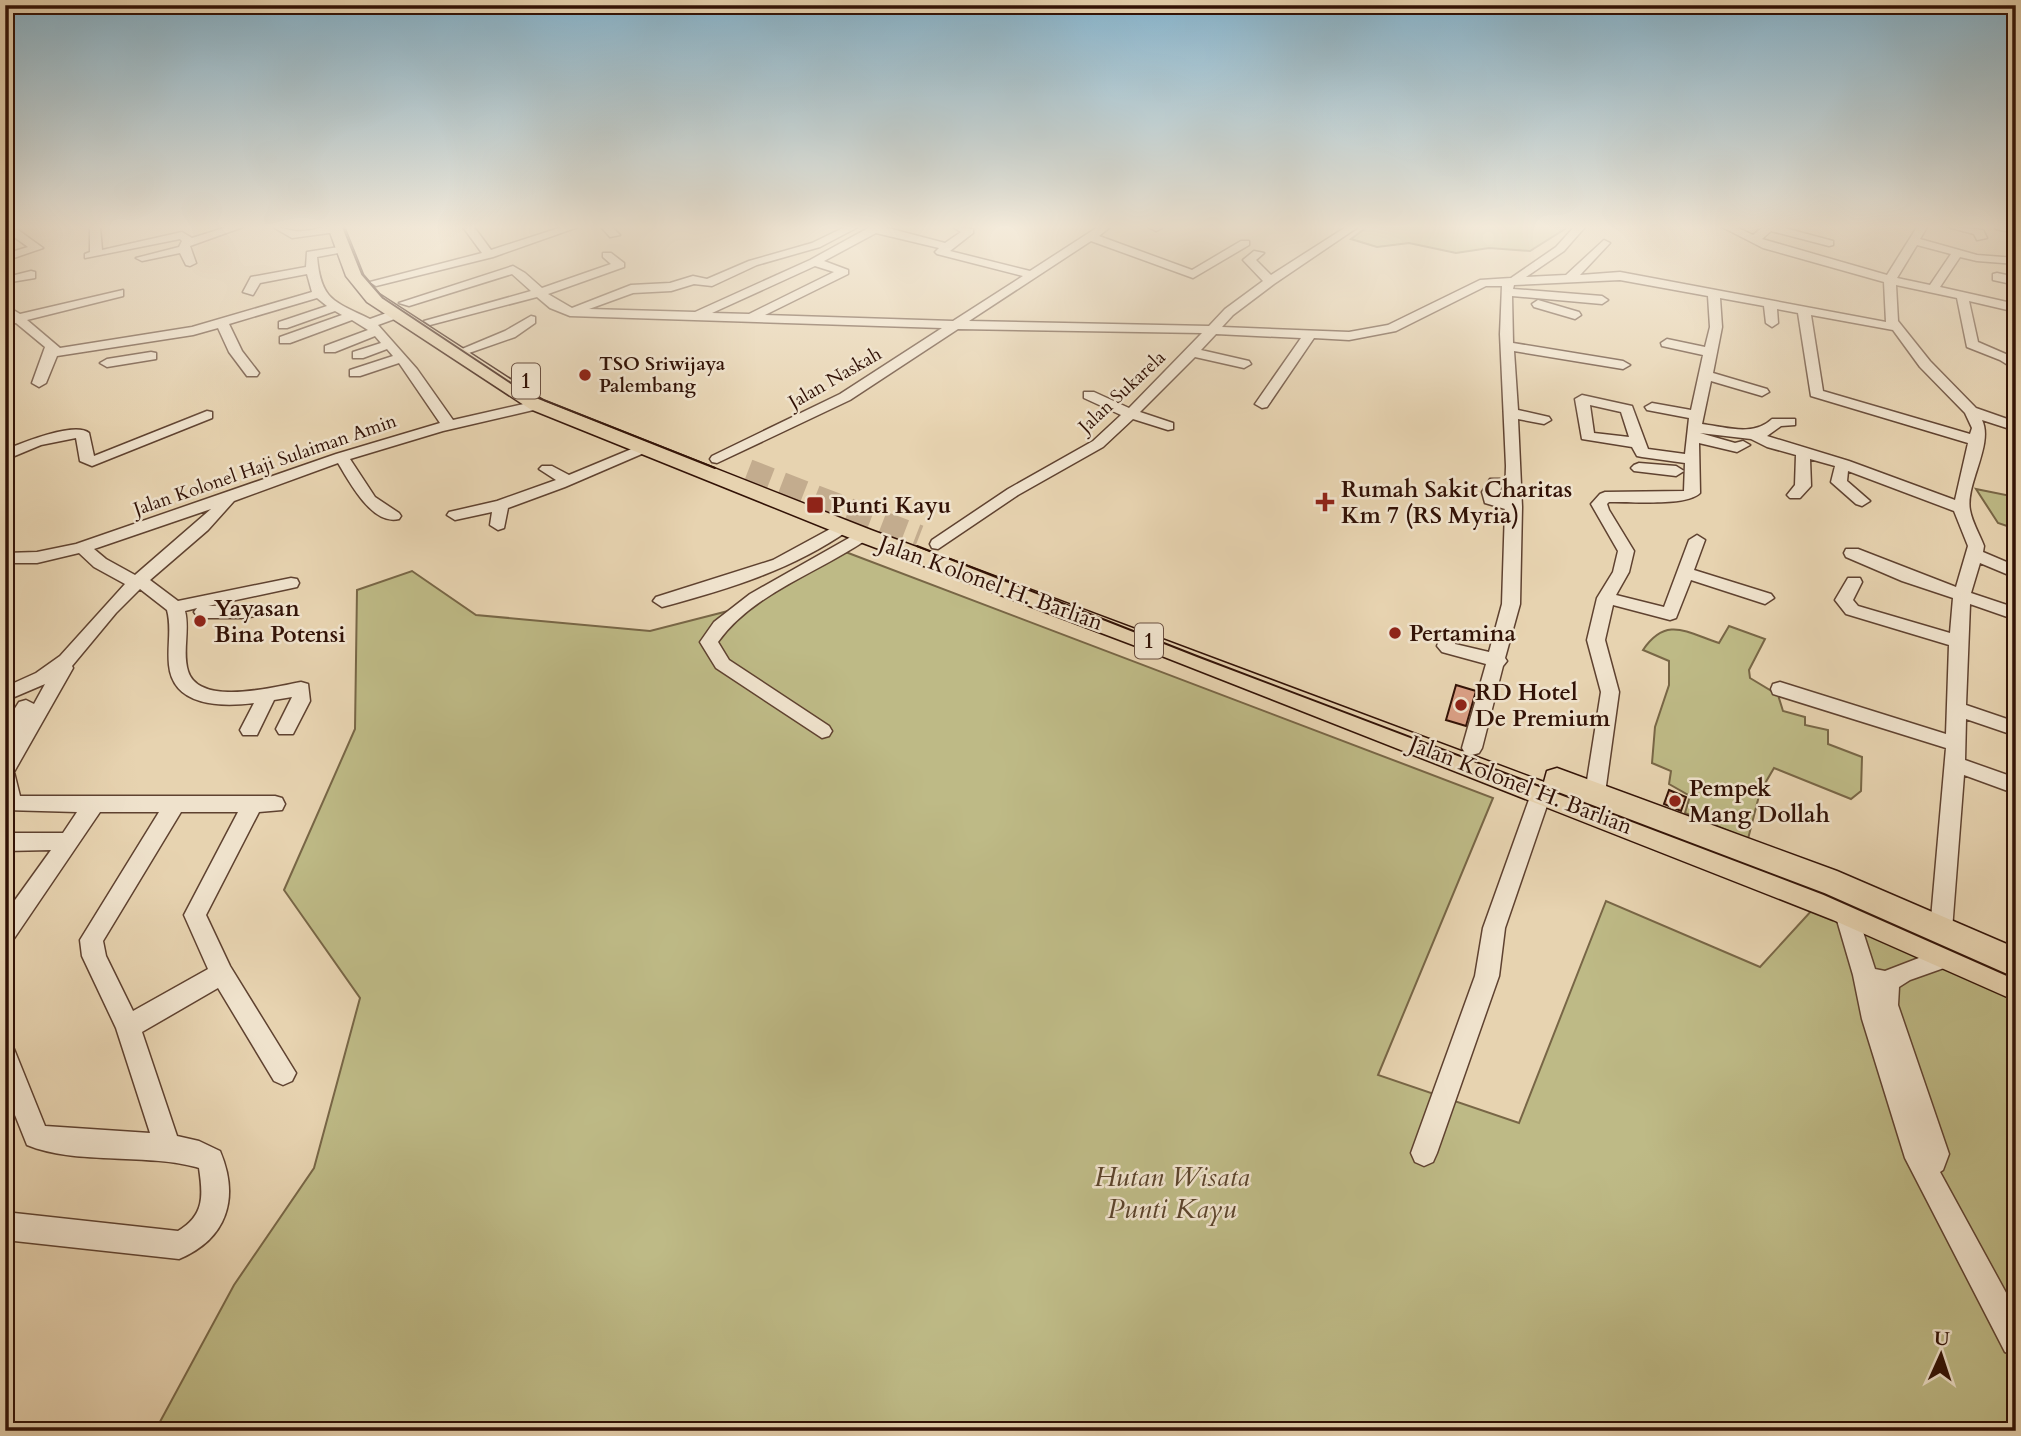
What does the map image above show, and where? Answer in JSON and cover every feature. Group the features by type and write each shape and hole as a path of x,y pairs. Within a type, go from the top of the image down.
{"highway":[{"name":"Jalan Kolonel H. Barlian","path":"370,294 387,318 537,405 853,531 1158,645 1845,910 2016,964"},
{"name":"1","path":"380,294 387,318 430,321 469,349 554,398 748,471"},
{"name":"Jalan Kolonel H. Barlian","path":"928,541 1826,880 1946,943 2016,986"}],"street":[{"path":"11,321 114,294"},
{"path":"52,351 150,340 222,323 319,294 351,316"},
{"path":"330,349 387,318 450,294"},
{"path":"430,321 533,294"},
{"path":"543,294 554,307 570,312 1349,336 1380,332 1461,294"},
{"path":"570,312 618,294"},
{"path":"696,316 744,294"},
{"path":"750,317 798,294"},
{"name":"Jalan Naskah","path":"717,459 845,397 1005,294"},
{"name":"Jalan Sukarela","path":"928,541 1098,444 1131,414 1210,330 1253,294"},
{"path":"1472,747 1498,661 1511,604 1514,507 1507,346 1509,294"},
{"path":"1519,294 1539,304 1575,315"},
{"path":"1551,294 1602,300"},
{"path":"1594,793 1610,692 1596,640 1606,598 1621,572 1626,551 1619,536 1604,517 1600,500 1619,495 1690,495 1694,427 1716,327 1714,294"},
{"path":"1719,294 1895,327"},
{"path":"1876,979 1902,973 1946,943 1958,642 1962,596 1976,546 1961,508 1979,428 1971,411 1925,364 1895,327 1890,315 1890,294"},
{"path":"1957,294 2016,308"},
{"path":"1962,295 1972,344 1979,349 2007,355 2016,366"},
{"path":"79,302 92,314"},
{"path":"1770,304 1772,323"},
{"path":"282,325 336,307"},
{"path":"6,309 11,321 51,346 52,351 39,383"},
{"path":"1804,310 1816,393 1978,441"},
{"path":"285,340 351,316 387,318"},
{"path":"387,318 390,344 431,395 449,425"},
{"path":"469,349 514,332 531,320"},
{"path":"222,323 236,352 253,373"},
{"path":"1262,404 1292,364 1310,334"},
{"path":"116,345 104,369 151,362 150,340"},
{"path":"1667,343 1710,352"},
{"path":"358,355 390,344"},
{"path":"1507,346 1623,365"},
{"path":"1191,352 1244,364"},
{"path":"355,373 404,363"},
{"path":"380,379 404,363"},
{"path":"1705,375 1762,392"},
{"path":"1089,395 1131,414 1168,426"},
{"name":"Jalan Kolonel Haji Sulaiman Amin","path":"5,558 38,559 82,547 229,499 341,457 449,425 537,405"},
{"path":"1652,407 1694,427 1844,464 1961,508"},
{"path":"1971,411 2016,427"},
{"path":"1511,413 1544,420"},
{"path":"5,456 33,436 82,433 87,461 92,462 207,415"},
{"path":"1749,440 1764,433 1777,422 1790,422"},
{"path":"1638,443 1642,453 1691,466"},
{"path":"455,515 501,505 646,447"},
{"path":"1795,495 1803,486 1803,452"},
{"path":"341,457 369,500 393,516"},
{"path":"1844,464 1839,482 1862,501"},
{"path":"1639,468 1691,466"},
{"path":"547,469 568,480"},
{"path":"1495,482 1490,492 1491,500 1514,507"},
{"path":"5,694 38,681 72,654 120,598 207,524 229,499"},
{"path":"498,525 501,505"},
{"path":"675,598 782,564 853,531"},
{"path":"822,731 722,664 709,642 716,629 743,608 853,531"},
{"path":"1606,598 1669,615 1697,540"},
{"path":"82,547 100,563 139,581 176,612 232,610 241,615 257,611"},
{"path":"1852,553 2016,614"},
{"path":"1974,554 2014,579"},
{"path":"5,570 38,559"},
{"path":"1685,573 1765,598"},
{"path":"1854,582 1844,600 1852,610 1958,642"},
{"path":"176,612 291,583"},
{"path":"176,612 179,672 186,687 203,697 267,696 302,690 301,701 286,729"},
{"path":"1448,636 1448,648 1498,661"},
{"path":"72,654 5,772 8,807 176,803 275,804"},
{"path":"5,741 32,698 38,681"},
{"path":"1780,689 1955,754 2016,786"},
{"path":"250,730 267,696"},
{"path":"1957,709 2016,729"},
{"path":"1423,1153 1487,976 1494,928 1542,794"},
{"path":"168,1148 128,1027 94,956 91,940 176,803"},
{"path":"5,933 93,804"},
{"path":"252,805 195,915 222,973 283,1073"},
{"path":"5,842 68,841"},
{"path":"1845,910 1876,979 1874,1019 1918,1158 2016,1341"},
{"path":"128,1027 222,973"},
{"path":"5,1057 36,1136 51,1141 168,1148 205,1156 211,1160 217,1197 212,1213 201,1230 192,1239 178,1245 5,1226"}],"green space":[{"path":"1976,489 2016,497 2016,529 1998,523"},
{"name":"Hutan Wisata Punti Kayu","path":"843,551 1493,798 1378,1075 1519,1123 1606,901 1760,967 1824,897 2016,990 2016,1431 155,1431 234,1285 314,1168 360,998 284,890 355,729 357,590 412,571 476,615 650,631 728,611"},
{"path":"1729,626 1765,639 1749,670 1750,678 1778,695 1783,711 1805,717 1805,725 1828,730 1828,744 1862,757 1861,791 1851,799 1774,768 1760,792 1748,839 1685,813 1690,796 1669,784 1671,771 1652,763 1655,727 1669,685 1669,661 1643,650 1652,639 1668,630 1687,631 1719,643"}],"building":[{"name":"RD Hotel De Premium","path":"1456,685 1476,691 1466,726 1446,720"},
{"name":"Pempek Mang Dollah","path":"1669,790 1686,797 1681,811 1664,804"}],"tunnel":[{"path":"748,471 919,537"}],"tram line":[{"path":"380,294 526,393 715,468"},
{"path":"917,546 1197,656 1824,894 2016,979"}],"place":[{"name":"TSO Sriwijaya Palembang","path":"585,375"},
{"name":"Rumah Sakit Charitas Km 7 (RS Myria)","path":"1325,502"},
{"name":"Punti Kayu","path":"815,505"},
{"name":"Yayasan Bina Potensi","path":"200,621"},
{"name":"Pertamina","path":"1395,633"},
{"name":"RD Hotel De Premium","path":"1461,705"},
{"name":"Pempek Mang Dollah","path":"1675,801"}]}
